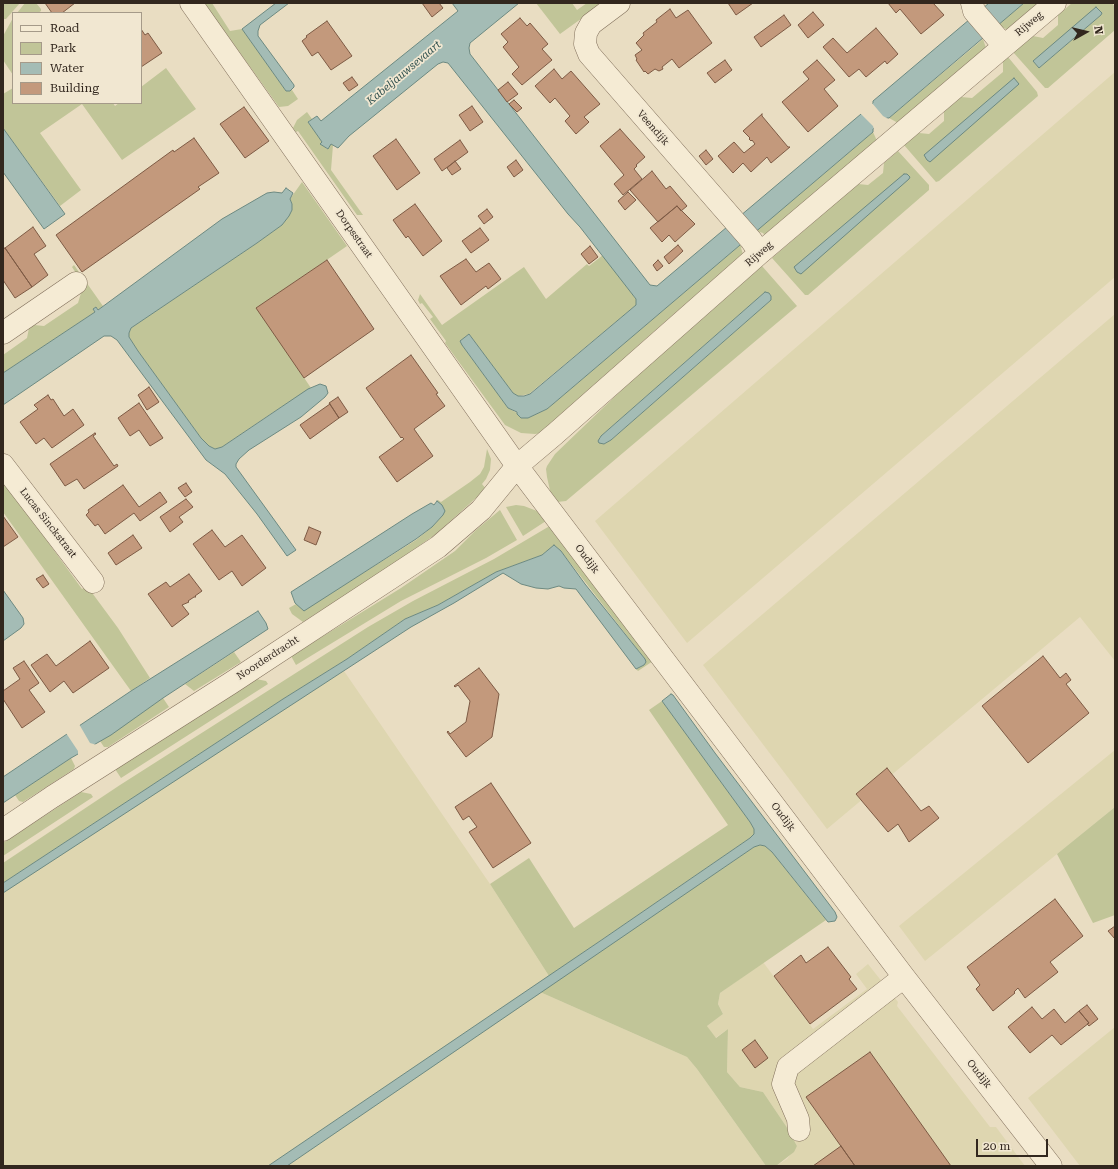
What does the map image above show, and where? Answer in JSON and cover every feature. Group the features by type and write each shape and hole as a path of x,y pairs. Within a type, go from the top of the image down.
{"street":[{"name":"Dorpsstraat","path":"191,3 517,466"},
{"name":"Veendijk","path":"619,3 591,24 586,33 585,44 589,54 755,246"},
{"name":"Rijweg","path":"517,466 555,434 755,246 998,39 1055,3"},
{"path":"973,7 998,39"},
{"path":"3,333 76,283"},
{"name":"Lucas Sinckstraat","path":"3,465 93,582"},
{"name":"Noorderdracht","path":"3,830 438,547 481,510 517,466"},
{"name":"Oudijk","path":"517,466 904,977 1051,1166"},
{"path":"799,1130 798,1120 783,1084 788,1067 904,977"}],"shaded area":[{"path":"1115,72 1115,277 687,643 595,521"},
{"path":"1115,314 1115,661 1080,617 827,829 703,665"},
{"path":"344,671 490,884 549,976 268,1166 3,1166 3,885"},
{"path":"1115,750 1115,807 925,961 899,926"},
{"path":"763,962 813,1029 867,989 856,974 868,964 898,1002 897,1006 990,1127 996,1127 1025,1166 776,1166 787,1159 797,1146 786,1126 763,1092 740,1087 727,1072 728,1029 715,1038 707,1026 723,1014 718,1004 720,993"},
{"path":"540,992 687,1057 766,1166 287,1166"},
{"path":"1115,1027 1115,1166 1080,1166 1028,1098"}],"green space":[{"path":"3,3 20,3 6,19 3,19"},
{"path":"25,3 36,3 41,9 40,12 18,12"},
{"path":"204,3 212,3 230,31 242,29 286,91 292,90 298,99 288,106 279,107"},
{"path":"536,3 572,3 577,10 587,3 603,3 560,34"},
{"path":"1024,3 1039,3 1008,30 998,25"},
{"path":"1072,3 1112,3 1115,7 1115,30 1048,88 1045,88 1013,52 1033,36 1043,38 1058,25 1058,15","holes":["1102,13 1039,68 1033,61"]},
{"path":"12,20 12,74 3,60 3,36"},
{"path":"983,39 986,48 898,123 889,118"},
{"path":"1008,57 1037,92 1038,96 936,182 904,145 919,133 929,134 944,121 944,111 961,97 972,98 1003,72 1003,61"},
{"path":"166,68 196,109 122,160 82,104 114,104 115,106 118,104 142,104 142,86"},
{"path":"12,89 12,104 82,104 40,133 81,190 60,206 3,128 3,94"},
{"path":"307,112 312,119 308,122 322,142 321,144 327,149 331,144 333,145 331,170 363,215 357,215 298,131 296,132 293,128 297,120"},
{"path":"873,132 877,141 765,236 763,233 756,231"},
{"path":"898,151 929,185 929,190 808,295 805,295 772,258 858,184 868,185 883,173 884,163"},
{"path":"302,182 347,246 257,308 311,388 222,447 215,449 209,446 201,438 138,351 129,337 129,333 131,328 282,225 292,210 290,199"},
{"path":"740,245 742,247 743,254 642,342 552,425 541,433 521,433 505,425 445,343 446,341 430,319 433,317 418,300 420,294 442,325 524,267 546,299 587,264 589,266 603,255 636,299 636,305 529,394 518,396 513,393 469,334 461,341 462,345 508,408 522,417 528,418 547,409"},
{"path":"74,265 103,306 98,310 96,307 93,309 95,312 3,373 3,355 27,338 29,328 34,325 44,326 78,303 81,293 86,288 72,267"},
{"path":"762,266 797,306 566,501 557,502 551,495 546,469 555,454 655,358","holes":["765,292 769,293 771,300 611,440 604,444 599,438 601,436"]},
{"path":"487,449 491,459 490,470 482,484 486,489 436,534 386,569 303,622 292,614 289,608 296,604 304,610 416,540 432,527 443,515 437,501 438,500 441,502 480,474 484,467"},
{"path":"3,480 82,589 87,586 118,628 150,678 131,691 3,512"},
{"path":"516,505 524,506 537,511 546,521 523,536 506,507"},
{"path":"500,510 517,540 486,558 401,601 296,665 291,656 401,588 455,551 476,530"},
{"path":"548,527 553,527 653,661 638,671 636,669 644,665 645,659 561,551 554,545 542,555 496,572 438,605 405,619 347,659 283,699 3,883 3,863 120,785 368,627 413,601 494,559"},
{"path":"234,652 241,662 194,691 185,684"},
{"path":"256,679 266,681 268,684 121,778 115,769"},
{"path":"163,698 169,707 108,747 104,747 100,741"},
{"path":"662,701 750,822 754,829 754,834 549,976 490,884 529,858 574,928 728,825 649,710"},
{"path":"71,758 75,766 74,769 23,802 19,801 15,795"},
{"path":"81,792 91,794 93,797 3,856 3,843"},
{"path":"1115,807 1115,915 1093,923 1057,854"},
{"path":"760,845 765,846 772,852 826,920 720,993 718,1004 723,1014 707,1026 716,1038 728,1029 727,1072 740,1087 763,1092 786,1126 797,1146 794,1152 776,1166 766,1166 687,1057 540,992 754,847"}],"water":[{"path":"276,3 289,3 260,25 258,36 294,85 290,91 286,91 242,29"},
{"name":"Kabeljauwsevaart","path":"452,3 519,3 470,43 470,54 650,285 657,286 861,114 873,103 873,101 989,3 1024,3 889,118 873,129 873,132 547,409 528,418 521,418 517,412 508,408 460,341 469,334 513,393 518,396 524,396 530,394 636,305 636,299 448,63 443,62 438,64 349,136 338,148 331,144 328,149 320,144 322,142 308,122 317,116 321,121 458,11"},
{"path":"1096,7 1102,13 1101,15 1039,68 1033,61"},
{"path":"1014,78 1019,84 930,162 927,160 924,155"},
{"path":"3,128 65,214 44,229 3,172"},
{"path":"904,174 907,174 910,177 909,179 801,274 797,272 794,267"},
{"path":"286,188 293,193 290,199 292,210 282,225 131,328 129,337 201,438 209,446 215,449 222,447 308,389 320,384 326,386 328,393 325,397 301,417 249,450 239,459 236,464 236,467 296,550 287,556 257,514 225,474 206,460 117,340 111,336 104,336 3,405 3,373 95,312 93,309 96,307 98,310 222,219 267,193 282,193"},
{"path":"765,292 769,293 771,300 611,440 604,444 599,443 598,441 601,436"},
{"path":"437,501 442,505 445,511 443,515 432,527 416,539 304,611 295,603 291,592 412,514 431,503 434,505"},
{"path":"554,545 561,551 585,584 645,659 646,662 644,665 636,669 576,589 559,586 548,589 536,588 521,584 503,573 411,627 3,893 3,883 283,699 347,659 405,619 438,605 496,572 542,555"},
{"path":"3,590 23,618 24,624 21,628 3,641"},
{"path":"258,611 268,629 163,698 111,735 71,758 3,803 3,777 131,691"},
{"path":"671,694 835,912 837,917 835,921 828,922 772,852 765,846 760,845 754,847 287,1166 268,1166 603,939 754,834 754,829 750,822 662,701"}],"pier":[{"path":"871,99 872,103 883,116 890,120 887,120 875,130 875,133 873,126 859,112 871,102"},
{"path":"79,724 90,743 97,745 78,757 78,751 66,733"}],"building":[{"path":"45,3 75,3 63,12 51,12"},
{"path":"422,3 439,3 443,8 432,17"},
{"path":"728,3 753,3 736,15"},
{"path":"888,3 933,3 944,15 921,34 900,9 896,13"},
{"path":"670,9 676,18 688,10 712,43 679,68 672,59 662,67 663,69 659,71 655,69 648,74 645,71 644,72 636,60 635,55 642,50 636,43 644,35 643,33 657,22 656,20"},
{"path":"813,12 824,25 808,38 798,25"},
{"path":"784,15 791,25 761,47 754,37"},
{"path":"520,18 527,26 530,23 548,44 542,49 552,60 522,85 512,74 519,67 503,47 508,42 501,34"},
{"path":"327,21 352,56 331,70 318,52 312,56 302,41 307,37 306,36"},
{"path":"876,28 898,54 887,64 885,61 866,77 859,69 849,77 823,47 833,38 847,53"},
{"path":"142,30 145,35 148,33 162,53 142,66"},
{"path":"725,60 732,70 715,83 707,73"},
{"path":"817,60 835,80 824,89 838,106 808,132 782,102 809,79 803,72"},
{"path":"554,69 562,79 571,71 600,104 584,117 589,122 576,134 565,121 570,116 555,98 550,103 535,86"},
{"path":"352,77 358,85 349,91 343,83"},
{"path":"508,82 518,94 507,102 498,90"},
{"path":"514,100 522,108 517,112 509,104"},
{"path":"472,106 483,122 470,131 459,115"},
{"path":"244,107 269,141 245,158 220,124"},
{"path":"762,114 762,116 788,147 790,147 771,163 767,157 751,172 743,163 733,173 718,156 734,142 744,153 755,144 743,131"},
{"path":"620,129 645,157 636,165 637,166 634,169 642,179 623,195 614,184 624,175 600,146"},
{"path":"194,138 219,173 198,187 200,189 82,272 56,235 173,150 174,152"},
{"path":"396,139 420,173 397,190 373,156"},
{"path":"460,140 468,152 442,171 434,159"},
{"path":"706,150 713,159 706,165 699,156"},
{"path":"516,160 523,170 514,177 507,167"},
{"path":"455,161 461,169 452,175 447,168"},
{"path":"652,171 666,189 670,186 687,206 681,211 677,206 658,222 630,190"},
{"path":"628,192 636,200 625,210 618,201"},
{"path":"415,204 442,241 423,256 408,236 406,238 393,220"},
{"path":"677,206 695,224 675,242 669,235 662,242 650,228"},
{"path":"487,209 493,217 484,224 478,216"},
{"path":"33,227 46,246 34,254 48,275 32,287 5,248"},
{"path":"480,228 489,240 471,253 462,241"},
{"path":"678,245 683,251 669,264 664,257"},
{"path":"590,246 598,257 589,264 581,254"},
{"path":"5,248 32,287 15,298 3,280 3,249"},
{"path":"466,259 476,272 489,263 501,279 488,289 486,286 461,305 440,276"},
{"path":"327,260 374,329 304,378 256,308"},
{"path":"658,260 663,266 657,271 653,265"},
{"path":"411,355 438,393 436,394 445,406 414,429 433,456 397,482 379,457 404,439 402,437 401,438 366,388"},
{"path":"149,387 159,402 147,410 138,395"},
{"path":"48,395 51,400 53,399 64,416 73,409 84,425 52,448 44,438 36,444 20,422 38,409 34,405"},
{"path":"338,397 348,412 339,418 329,403"},
{"path":"139,403 163,438 150,446 139,430 130,436 118,418"},
{"path":"330,404 339,418 310,439 300,425"},
{"path":"95,433 96,434 93,436 114,466 117,464 118,466 84,489 77,479 65,486 50,464"},
{"path":"186,483 192,492 185,497 178,488"},
{"path":"123,485 139,507 160,492 167,502 140,521 134,513 105,534 98,524 95,526 86,515 89,512 88,510"},
{"path":"186,499 193,507 179,517 183,522 170,532 160,517"},
{"path":"3,516 18,537 3,547"},
{"path":"309,527 321,532 316,545 304,540"},
{"path":"212,530 225,547 242,535 266,568 242,586 232,571 219,580 193,544"},
{"path":"133,535 142,548 116,565 108,553"},
{"path":"189,574 202,591 195,596 196,597 188,601 189,602 182,605 189,614 172,627 148,594 166,582 170,587"},
{"path":"43,575 49,584 43,588 36,579"},
{"path":"90,641 109,668 73,693 64,681 50,692 31,665 47,654 56,666"},
{"path":"1043,656 1060,678 1066,673 1071,680 1066,684 1089,713 1028,763 982,706"},
{"path":"24,661 39,683 29,690 45,712 22,728 3,699 3,691 20,679 13,668"},
{"path":"479,668 499,694 492,737 466,757 447,732 448,731 450,734 466,722 470,701 458,685 455,687 454,686"},
{"path":"887,768 921,811 929,806 939,818 909,842 898,824 888,832 856,794"},
{"path":"491,783 531,843 493,868 469,832 477,827 469,816 463,820 455,807"},
{"path":"1055,899 1083,936 1050,962 1058,972 1025,998 1018,988 1014,992 1015,993 993,1011 976,989 980,985 967,967"},
{"path":"1115,926 1115,939 1108,931"},
{"path":"828,947 851,977 849,979 857,989 810,1024 774,976 801,955 806,963"},
{"path":"1087,1005 1098,1019 1089,1026 1087,1024 1089,1023 1079,1011"},
{"path":"1032,1007 1042,1019 1054,1009 1065,1023 1079,1011 1089,1023 1061,1045 1052,1035 1030,1053 1008,1027"},
{"path":"755,1040 768,1058 755,1068 742,1050"},
{"path":"870,1052 951,1166 855,1166 806,1097"},
{"path":"841,1146 855,1166 813,1166"}]}
